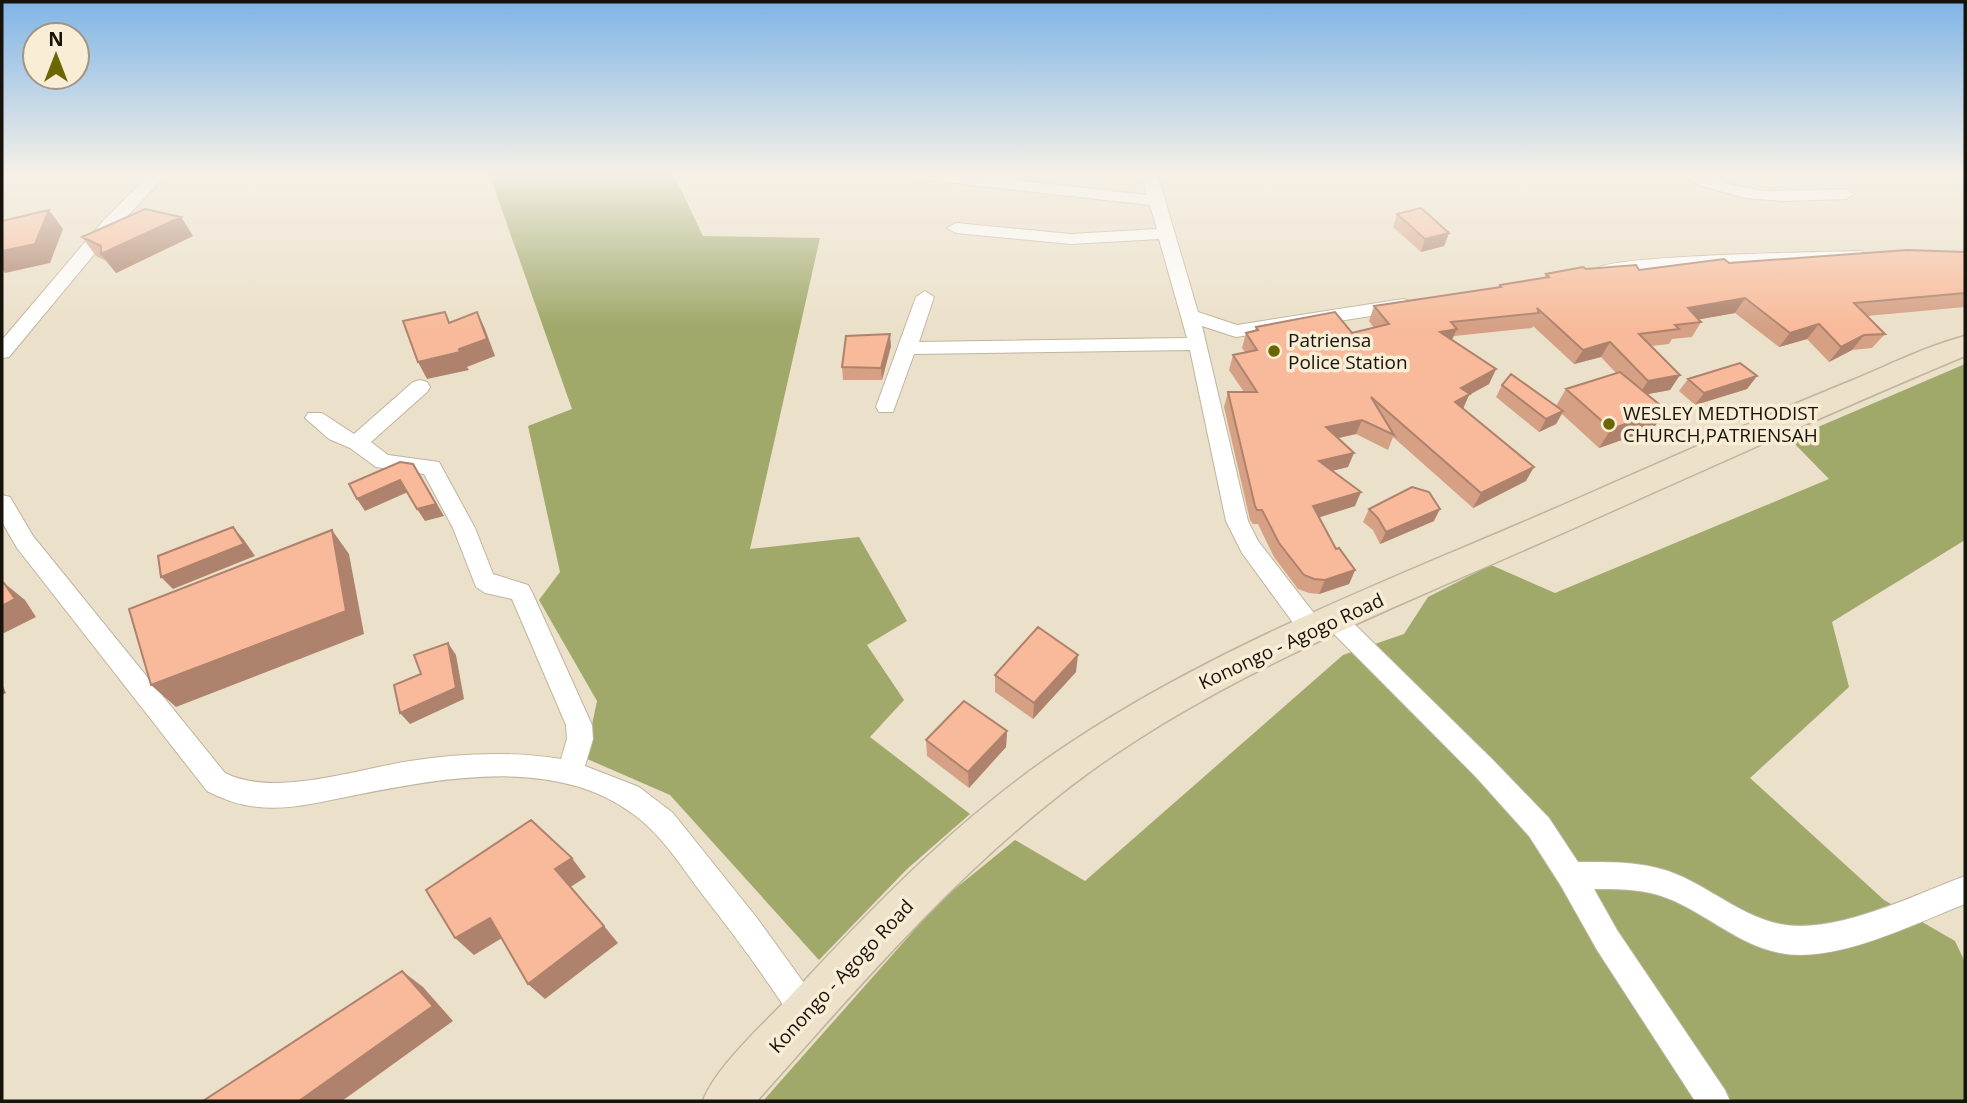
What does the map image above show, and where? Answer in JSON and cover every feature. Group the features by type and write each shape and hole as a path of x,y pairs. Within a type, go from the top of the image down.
{"main road":[{"name":"Konongo - Agogo Road","path":"726,1101 924,887 1027,796 1126,726 1210,677 1322,623 1777,423 1965,345"}],"street":[{"path":"2,352 110,224"},
{"path":"1162,224 1200,351 1237,521 1250,547 1322,623 1484,768 1530,817 1571,876 1607,940 1714,1101"},
{"path":"956,228 1071,239 1164,234"},
{"path":"1583,272 1668,263 1878,256"},
{"path":"886,407 925,297"},
{"path":"908,348 1200,351 1236,331 1423,302"},
{"path":"1189,315 1236,331"},
{"path":"357,443 420,387"},
{"path":"315,418 383,462 431,467 464,528 484,580 493,586 520,592 579,725 580,739 570,772"},
{"path":"2,503 25,542 51,575 216,782 231,792 277,799 432,768 461,766 517,766 570,772 598,780 632,797 668,828 772,960 806,1012"},
{"path":"1571,876 1635,876 1670,886 1728,919 1783,939 1837,936 1965,890"}],"green space":[{"path":"507,224 698,224 703,236 820,238 750,549 859,537 907,621 867,645 904,700 870,737 970,814 907,869 819,960 670,795 585,758 597,701 539,600 560,572 528,426 572,409"},
{"path":"1965,364 1965,540 1832,622 1849,687 1750,778 1884,900 1955,941 1965,962 1965,1101 763,1101 940,901 1015,840 1085,881 1343,655 1404,634 1428,597 1491,565 1555,593 1829,479 1790,439"}],"building":[{"path":"2,224 43,224 35,244 2,251"},
{"path":"110,224 165,224 101,254 101,246 82,237"},
{"path":"1409,224 1439,224 1449,233 1425,239"},
{"path":"1907,250 1965,252 1965,293 1854,303 1885,334 1864,335 1841,347 1819,324 1790,333 1745,298 1688,308 1701,322 1675,325 1679,329 1639,334 1680,375 1648,381 1610,342 1583,350 1537,308 1539,313 1451,322 1457,329 1440,332 1496,369 1461,388 1470,394 1455,402 1534,467 1481,493 1371,397 1394,435 1362,420 1326,427 1354,453 1319,461 1361,492 1313,506 1336,549 1339,548 1355,570 1325,580 1304,575 1279,543 1262,510 1257,510 1255,506 1228,392 1257,392 1233,355 1257,350 1246,333 1258,330 1256,327 1335,312 1352,333 1389,324 1374,306 1501,287 1500,285 1549,277 1546,274 1583,267 1586,269 1636,265 1639,270 1724,259 1729,263"},
{"path":"445,312 449,323 477,312 487,339 459,349 460,352 418,362 403,321"},
{"path":"890,334 881,368 842,367 846,336"},
{"path":"1740,363 1757,376 1704,393 1688,379"},
{"path":"1620,372 1666,410 1611,429 1566,389"},
{"path":"1511,374 1563,411 1546,419 1502,385"},
{"path":"400,462 413,464 436,504 417,509 400,480 357,499 349,484"},
{"path":"1412,487 1429,492 1440,509 1386,532 1369,509"},
{"path":"233,527 244,544 161,577 158,556"},
{"path":"332,530 346,611 151,685 129,609"},
{"path":"4,583 15,599 2,606 2,584"},
{"path":"1038,627 1078,655 1034,703 995,675"},
{"path":"448,643 456,688 400,713 394,685 421,674 414,655"},
{"path":"964,701 1007,731 968,772 926,740"},
{"path":"531,820 572,858 555,869 604,926 528,984 490,918 455,938 426,890"},
{"path":"402,971 433,1006 299,1101 203,1101"}],"place":[{"name":"Patriensa Police Station","path":"1274,351"},
{"name":"WESLEY MEDTHODIST CHURCH,PATRIENSAH","path":"1609,424"}]}
